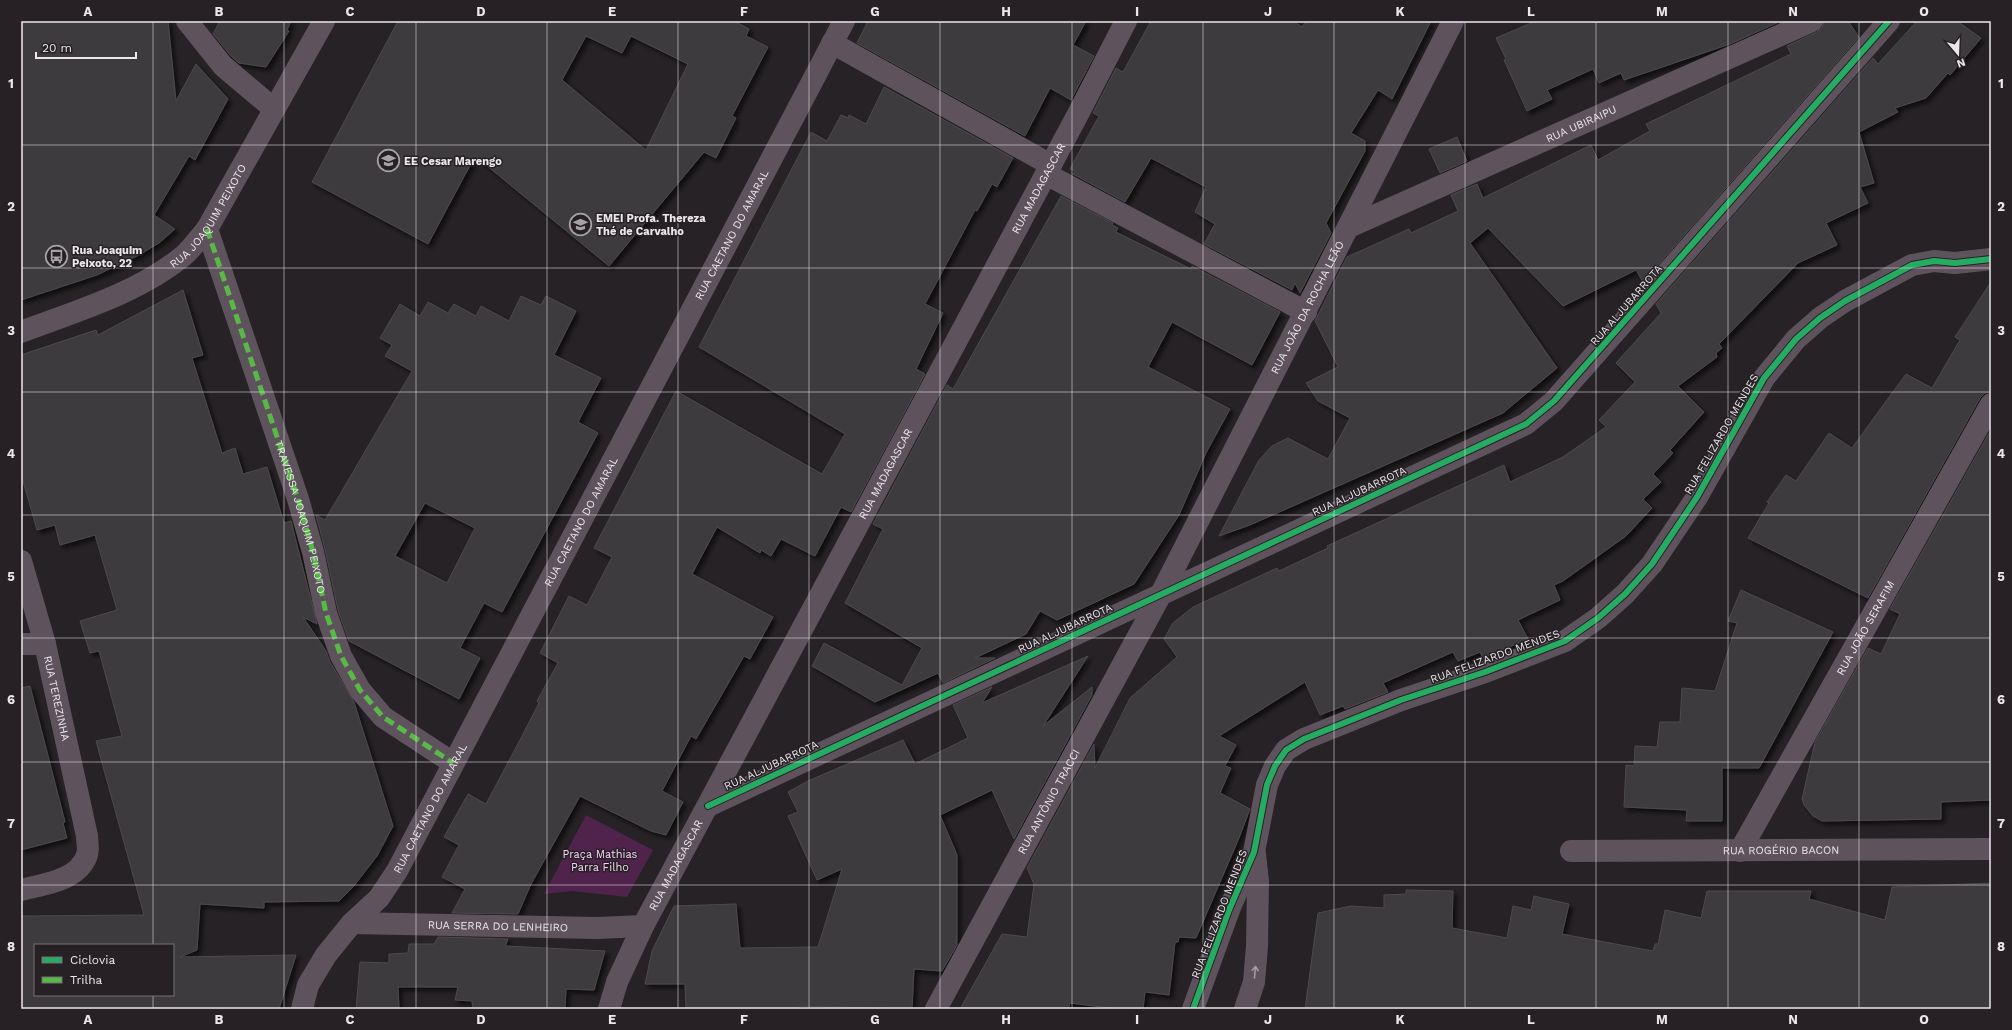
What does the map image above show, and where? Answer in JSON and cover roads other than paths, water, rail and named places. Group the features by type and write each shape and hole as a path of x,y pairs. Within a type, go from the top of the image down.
{"street":[{"path":"187,21 223,66 274,109"},
{"name":"RUA JOAQUIM PEIXOTO","path":"21,332 105,300 145,282 183,256 207,230 324,21"},
{"name":"RUA CAETANO DO AMARAL","path":"302,1009 308,985 326,955 352,923 379,898 397,871 844,21"},
{"name":"RUA MADAGASCAR","path":"609,1009 617,982 643,926 1048,170 1126,21"},
{"name":"RUA JOÃO DA ROCHA LEÃO","path":"1161,594 1453,21"},
{"name":"RUA UBIRAIPU","path":"1349,227 1812,21"},
{"name":"RUA ALJUBARROTA","path":"708,806 1511,431 1542,412 1560,395 1889,21"},
{"path":"832,43 1048,170 1306,312"},
{"name":"TRAVESSA JOAQUIM PEIXOTO","path":"207,230 298,499 313,552 326,613 341,656 360,690 383,717 453,763"},
{"name":"RUA FELIZARDO MENDES","path":"1193,1009 1230,910 1254,852 1267,785 1275,766 1286,750 1304,739 1401,700 1485,672 1565,641 1598,618 1625,594 1652,564 1697,497 1764,378 1796,339 1820,318 1845,301 1912,266 1934,261 1955,263 1991,259"},
{"name":"RUA JOÃO SERAFIM","path":"1740,851 1991,404"},
{"name":"RUA TEREZINHA","path":"21,561 45,644 87,836 88,854 80,868 62,880 21,890"},
{"name":"RUA ANTÔNIO TRACCI","path":"936,1009 1161,594"},
{"path":"21,644 45,644"},
{"name":"RUA ROGÉRIO BACON","path":"1571,851 1991,849"},
{"name":"RUA FELIZARDO MENDES","path":"1245,1009 1254,982 1257,946 1258,881 1254,852"},
{"name":"RUA SERRA DO LENHEIRO","path":"352,923 598,928 643,926"}],"place":[{"name":"EE Cesar Marengo","path":"388,161"},
{"name":"EMEI Profa. Thereza Thé de Carvalho","path":"580,224"},
{"name":"Rua Joaquim Peixoto, 22","path":"56,256"}],"park label":[{"name":"Praça Mathias Parra Filho","path":"600,860"}]}
